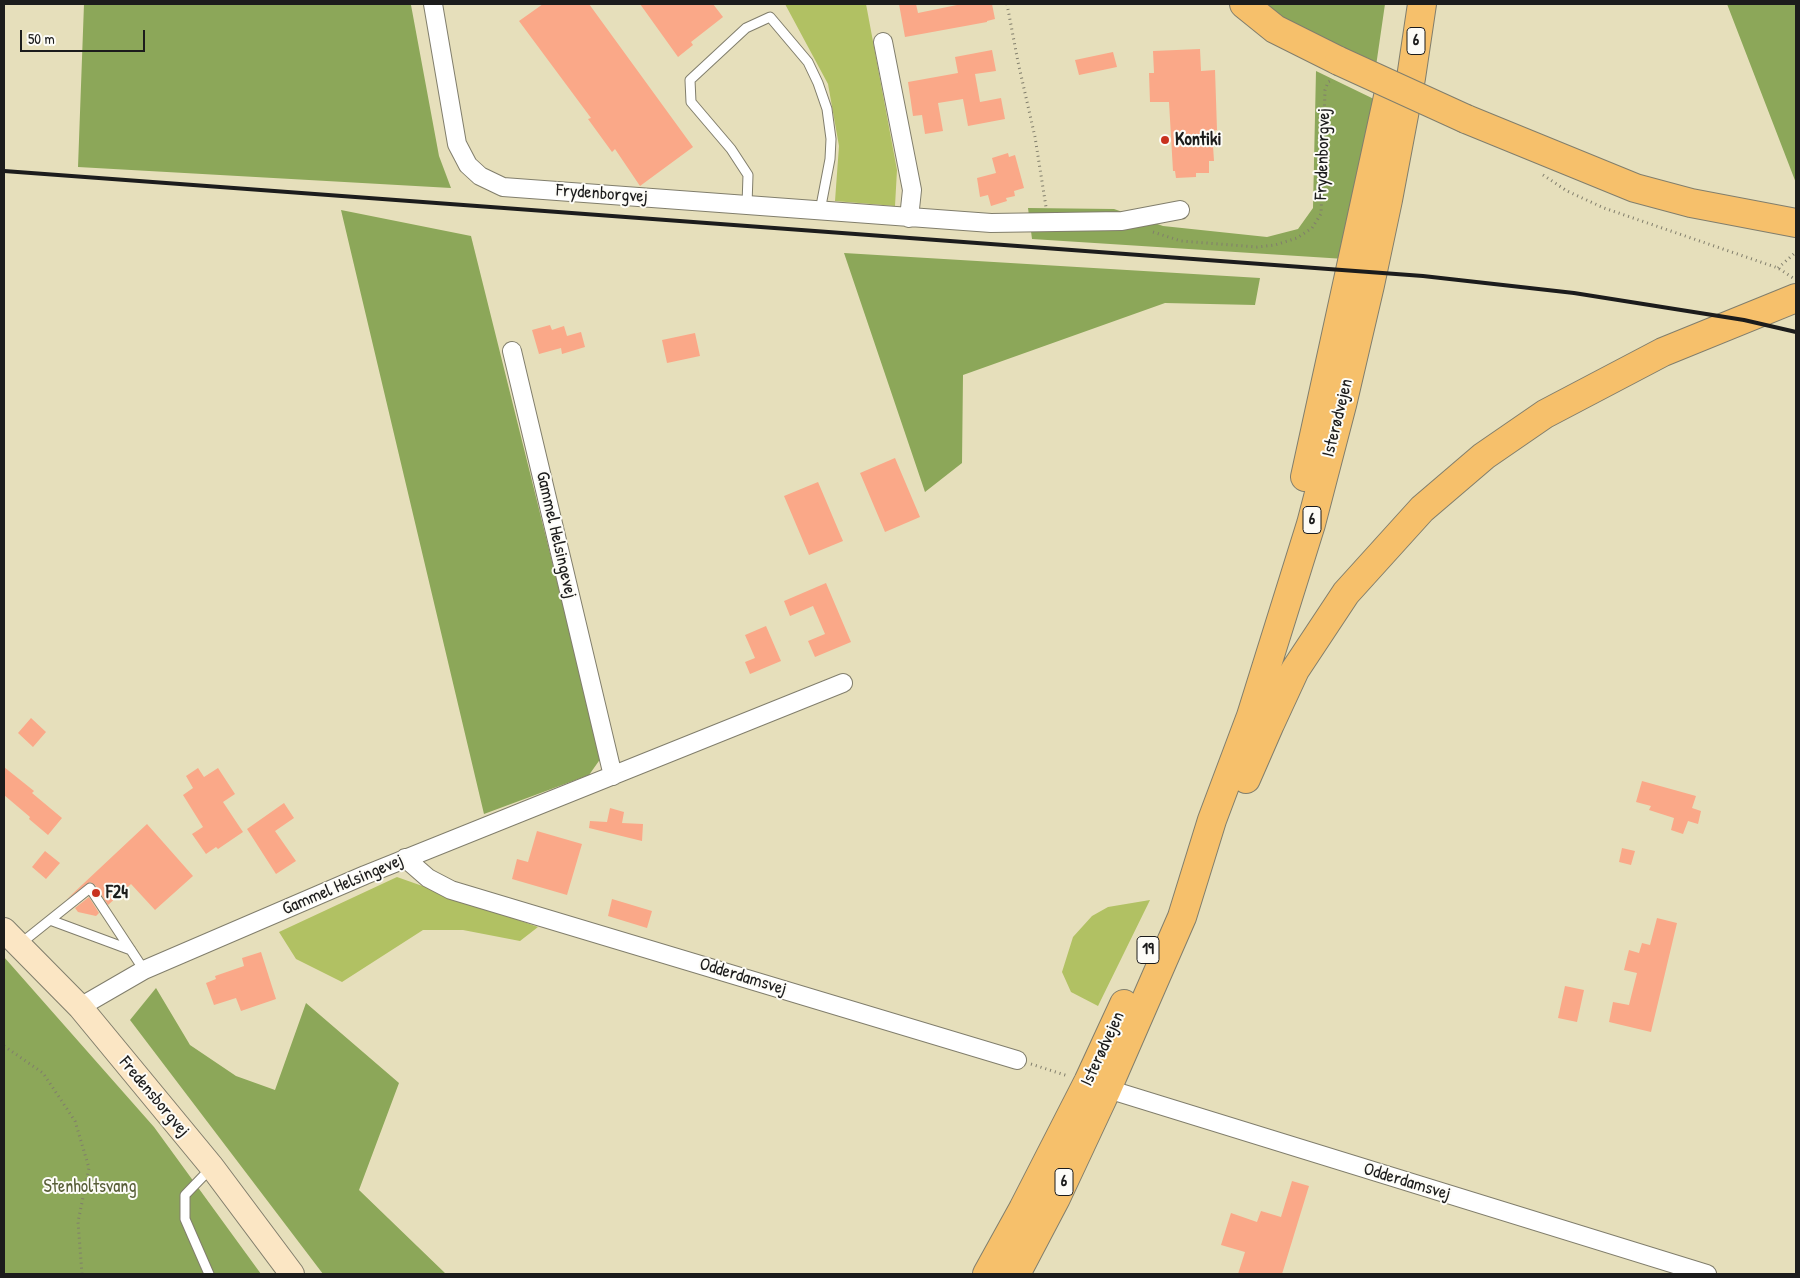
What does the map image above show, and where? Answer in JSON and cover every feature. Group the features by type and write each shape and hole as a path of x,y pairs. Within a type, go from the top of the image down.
{"highway":[{"path":"1244,4 1275,30 1337,70 1466,119 1635,188 1691,203 1796,223"},
{"path":"1276,635 1285,559 1387,106 1403,4"},
{"name":"Isterødvejen","path":"987,1274 1023,1209 1097,1086 1182,917 1212,820 1251,716 1311,524 1342,405 1366,303 1411,78 1422,4"},
{"path":"1182,917 1214,854 1295,670 1346,593 1422,509 1484,456 1545,414 1663,352 1796,298"},
{"name":"Isterødvejen","path":"1016,1274 1056,1198 1097,1086 1111,1034 1182,872 1212,820"}],"street":[{"name":"Frydenborgvej","path":"432,4 457,144 468,165 480,176 503,187 991,223 1122,221 1180,210"},
{"path":"884,42 912,190 909,218"},
{"name":"Gammel Helsingevej","path":"512,351 613,776"},
{"name":"Gammel Helsingevej","path":"80,1007 144,970 405,858 843,683"},
{"name":"Odderdamsvej","path":"405,858 428,878 451,890 1017,1060"},
{"name":"Fredensborgvej","path":"11,938 80,1007 212,1167 292,1274"},
{"name":"Odderdamsvej","path":"1097,1086 1707,1274"}],"lane":[{"path":"747,205 748,175 731,149 691,102 690,80 746,28 770,17 808,62 827,109 831,139 830,159 820,211"},
{"path":"11,938 50,920 90,888 144,970"},
{"path":"50,920 131,950"},
{"path":"209,1274 185,1219 185,1195 212,1167"}],"path":[{"path":"1007,4 1035,137 1048,222"},
{"name":"Frydenborgvej","path":"1122,221 1182,240 1257,247 1275,245 1297,238 1312,228 1321,214 1325,90 1328,82 1337,70"},
{"path":"1796,252 1778,268 1796,282"},
{"path":"4,1046 43,1073 75,1121 89,1168 78,1222 82,1274"},
{"path":"1017,1060 1097,1086"}],"green space":[{"path":"84,4 411,5 439,156 451,188 78,167"},
{"path":"785,4 866,4 897,170 895,206 835,201 839,146 828,84"},
{"path":"1265,4 1385,4 1376,66 1294,29"},
{"path":"1727,4 1796,4 1796,183"},
{"path":"1316,71 1378,101 1345,259 1032,239 1028,208 1114,209 1163,226 1267,237 1298,229 1313,208"},
{"path":"341,210 471,236 601,758 589,775 484,814"},
{"path":"844,253 1260,278 1255,305 1165,303 963,375 962,463 925,492"},
{"path":"397,877 538,927 520,941 463,930 423,930 342,982 296,959 279,932"},
{"path":"1150,900 1098,1006 1071,992 1062,972 1073,937 1092,916 1108,907"},
{"name":"Stenholtsvang","path":"4,957 154,1127 261,1274 4,1274"},
{"path":"156,988 190,1045 236,1076 275,1090 306,1003 399,1083 359,1190 446,1274 323,1274 130,1020"}],"building":[{"path":"543,4 589,4 693,147 640,186 615,149 612,152 588,119 591,118 519,21"},
{"path":"640,4 713,4 723,17 691,42 693,45 678,57"},
{"path":"899,4 916,4 918,13 957,4 992,4 995,19 905,37"},
{"path":"1200,49 1201,71 1215,70 1217,130 1212,131 1214,161 1209,161 1209,173 1196,173 1196,177 1176,178 1175,171 1173,171 1169,102 1150,102 1149,73 1154,73 1153,51"},
{"path":"992,50 996,71 975,74 980,102 1001,98 1005,119 968,126 963,99 938,103 943,131 925,134 922,115 913,116 908,82 958,73 955,57"},
{"path":"1113,52 1117,67 1079,75 1075,60"},
{"path":"1008,153 1009,157 1015,155 1024,188 1014,191 1015,196 1006,198 1007,201 991,206 988,195 980,197 977,178 996,173 992,158"},
{"path":"550,325 552,330 564,326 567,336 581,332 585,347 562,354 561,348 539,354 532,330"},
{"path":"695,333 700,356 667,363 662,340"},
{"path":"895,458 920,517 885,532 860,473"},
{"path":"818,482 843,541 809,555 784,496"},
{"path":"826,583 851,642 815,657 808,641 825,634 813,606 790,616 784,601"},
{"path":"766,626 781,661 750,674 745,662 755,658 745,635"},
{"path":"31,718 46,732 33,747 18,733"},
{"path":"4,767 34,791 32,793 62,818 48,835 4,795"},
{"path":"198,768 204,777 218,768 235,794 223,802 243,832 218,849 216,847 206,854 192,834 203,827 183,795 193,788 186,776"},
{"path":"1642,781 1696,796 1692,808 1701,811 1698,824 1688,821 1683,834 1671,830 1674,818 1649,810 1651,806 1636,802"},
{"path":"284,803 294,818 275,831 296,861 276,874 247,829"},
{"path":"610,808 624,812 622,823 643,824 642,841 589,828 590,821 607,822"},
{"path":"147,824 193,876 155,910 131,884 108,905 95,885 90,882 67,899"},
{"path":"537,831 582,844 567,895 512,879 517,859 528,862"},
{"path":"1622,848 1635,851 1631,865 1619,862"},
{"path":"45,851 60,863 46,879 32,867"},
{"path":"89,897 99,913 96,916 78,912 75,908"},
{"path":"612,899 652,911 647,928 608,916"},
{"path":"1657,918 1677,923 1651,1032 1609,1022 1613,1002 1629,1005 1637,973 1624,970 1629,950 1639,953 1642,943 1650,945"},
{"path":"261,952 276,999 241,1011 236,998 214,1005 206,983 216,979 215,976 244,966 242,958"},
{"path":"1565,986 1584,990 1577,1022 1558,1018"},
{"path":"1292,1181 1309,1186 1282,1274 1238,1274 1245,1252 1221,1245 1231,1213 1257,1222 1261,1211 1281,1217"}],"railway":[{"path":"4,171 1423,276 1574,293 1744,320 1796,332"}],"place":[{"name":"Kontiki","path":"1165,140"},
{"name":"F24","path":"96,893"}]}
